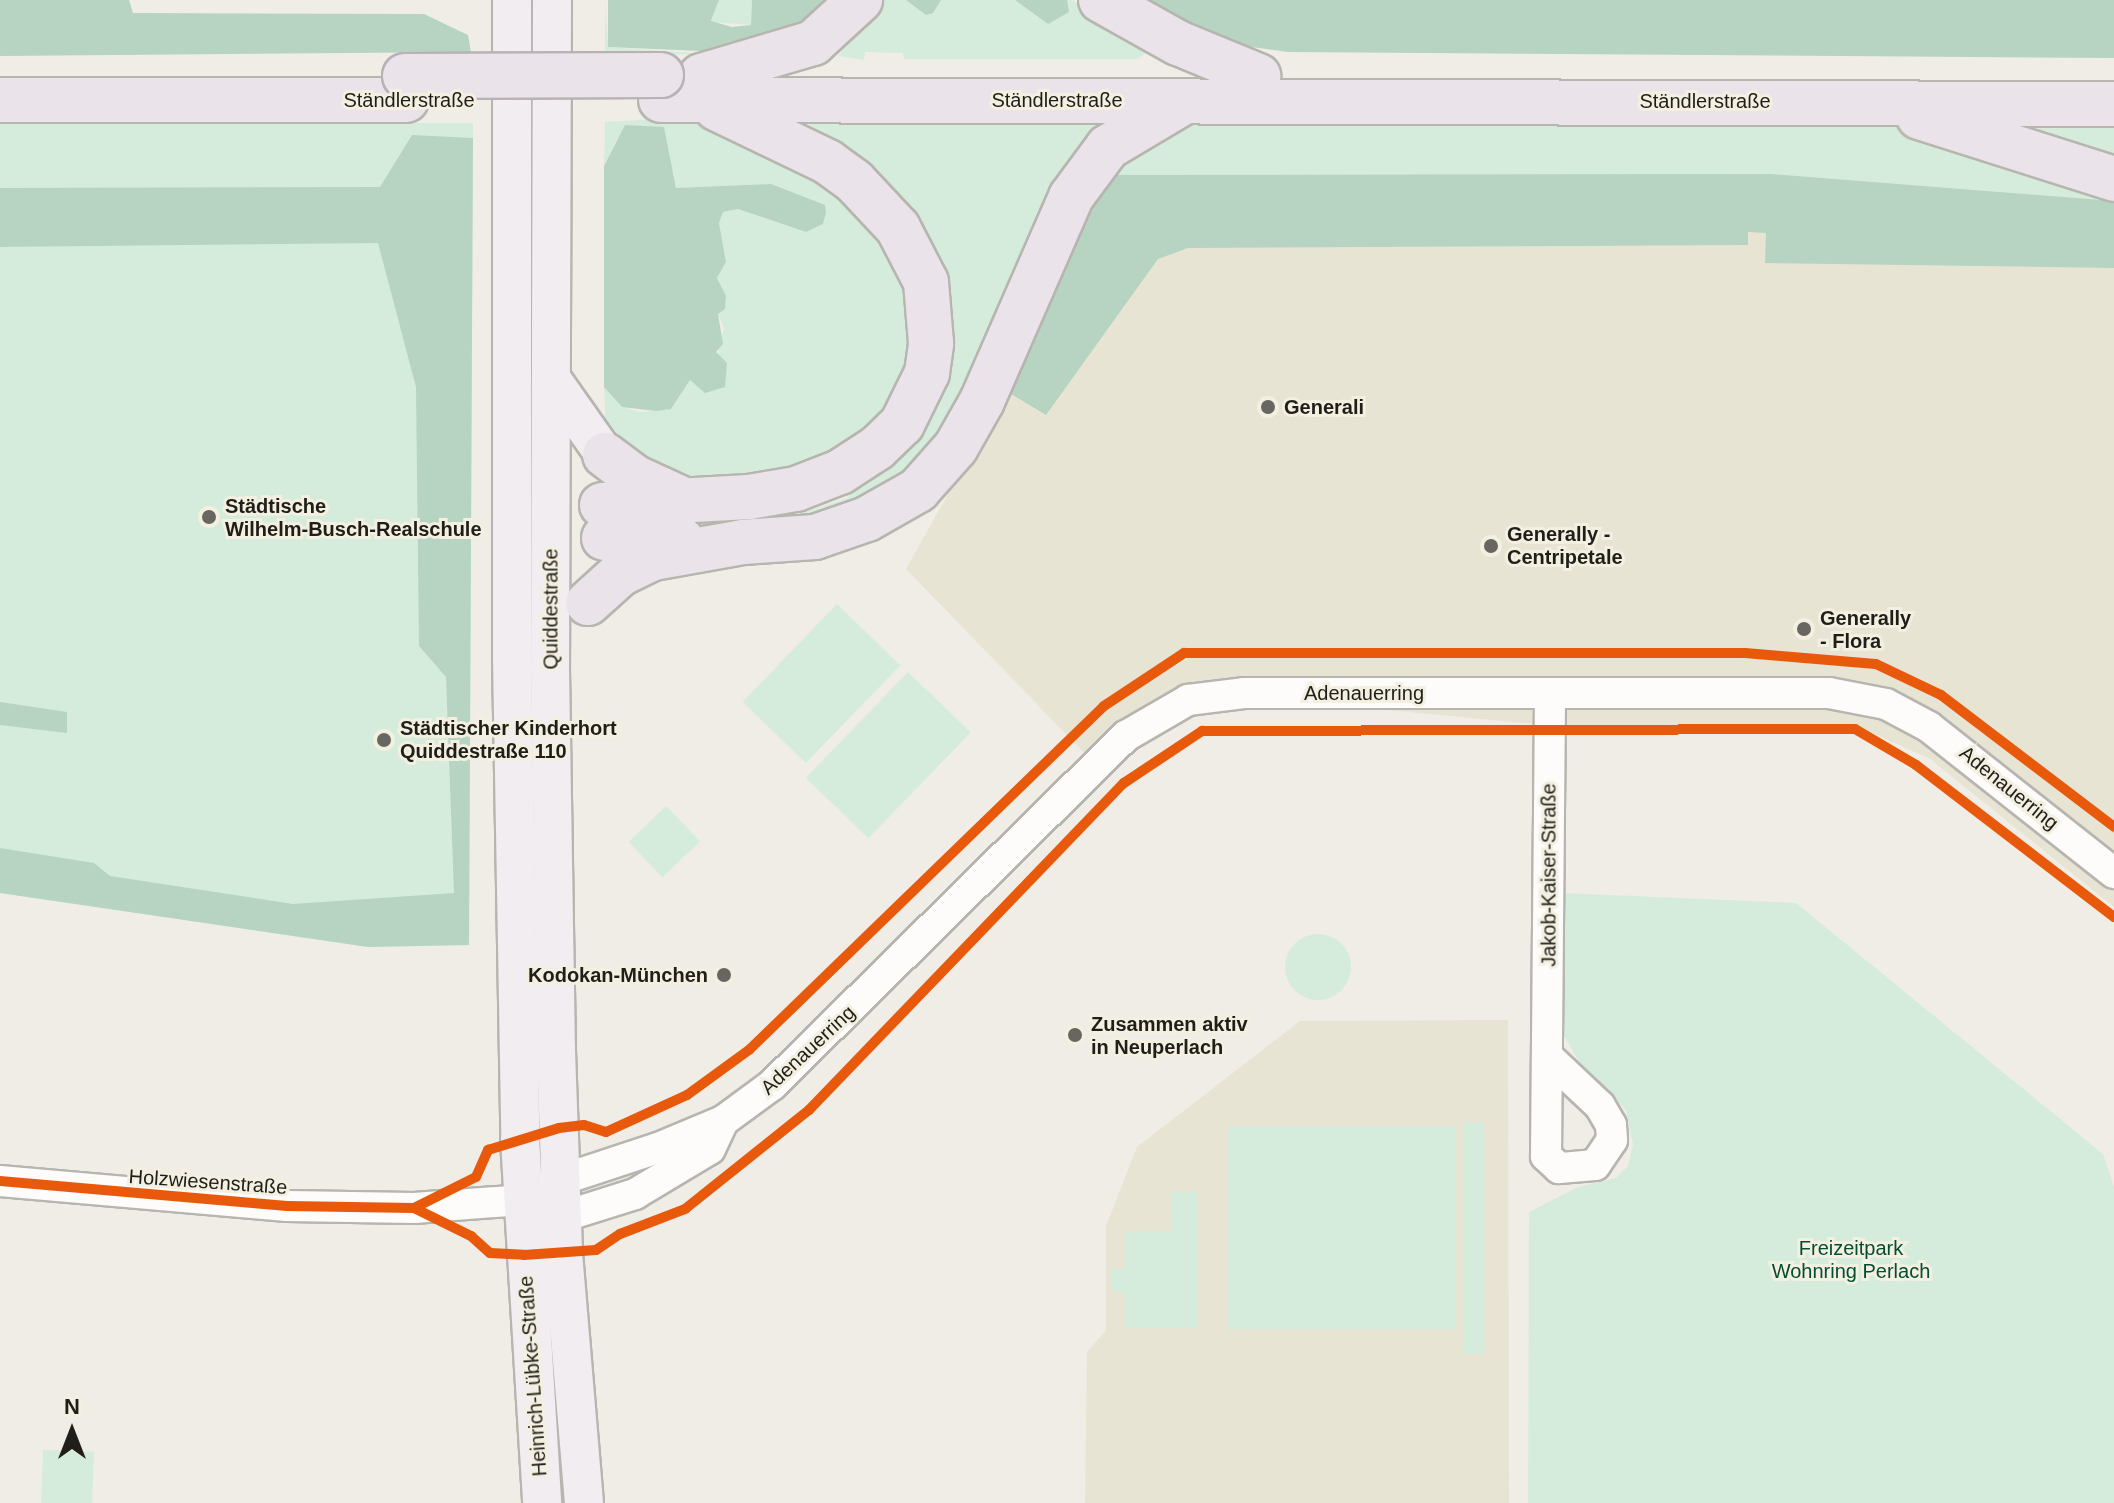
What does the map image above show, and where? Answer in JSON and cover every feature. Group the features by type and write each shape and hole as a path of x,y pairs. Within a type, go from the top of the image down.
{"highway":[{"path":"681,88 813,43 860,0"},
{"path":"1101,0 1178,43 1258,76"},
{"name":"Ständlerstraße","path":"0,76 405,88"},
{"name":"Ständlerstraße","path":"0,100 405,88 681,88 1258,76 2114,77"},
{"path":"603,522 686,500 796,489 840,472 877,448 902,424 916,398 931,343 926,282 898,228 879,205 854,181 796,142 681,88"},
{"name":"Ständlerstraße","path":"681,88 1188,100 2114,104"},
{"path":"588,603 620,574 653,558 743,542 815,537 867,519 918,490 956,447 982,401 1045,248 1091,167 1131,129 1188,100"},
{"path":"1898,102 1916,116 2114,179"},
{"path":"605,455 634,477 686,500"},
{"path":"603,522 743,542"}],"main road":[{"name":"Quiddestraße","path":"512,0 512,521 522,1200"},
{"name":"Quiddestraße","path":"552,0 550,670 562,1217"},
{"path":"552,380 605,455"},
{"path":"512,521 603,522"},
{"path":"550,670 588,603"},
{"name":"Heinrich-Lübke-Straße","path":"522,1200 542,1503"},
{"name":"Heinrich-Lübke-Straße","path":"562,1217 584,1503"}],"street":[{"name":"Adenauerring","path":"522,1200 561,1180 597,1172 723,1121 815,1047 1094,766 1153,716 1188,700 1244,693 1829,693 1886,704 1955,744 2114,873"},
{"name":"Jakob-Kaiser-Straße","path":"1548,1057 1550,693"},
{"name":"Adenauerring","path":"562,1217 596,1210 678,1171 710,1149 723,1121"},
{"name":"Holzwiesenstraße","path":"0,1181 287,1206 414,1208 522,1200"},
{"path":"522,1200 562,1217"}],"shaded area":[{"path":"1771,174 2114,201 2114,907 1930,759 1857,726 1608,731 1241,696 1156,713 1094,763 906,569 1006,391 1096,175"},
{"path":"1508,1020 1509,1503 1085,1503 1087,1352 1106,1330 1106,1226 1137,1147 1300,1021"}],"green space":[{"path":"0,0 129,0 133,13 424,14 468,35 471,52 0,56"},
{"path":"605,0 608,47 737,56 605,52"},
{"path":"608,0 719,0 711,21 732,27 751,25 752,0 841,0 802,31 725,52 608,47"},
{"path":"719,0 752,0 751,25 711,22"},
{"path":"883,0 906,0 933,13 941,0 1015,0 1048,24 1067,0 1073,0 1146,52 1138,59 904,59 903,53 865,52 864,60 838,56"},
{"path":"906,0 941,0 933,13 926,15"},
{"path":"1015,0 1067,0 1069,12 1048,24"},
{"path":"1132,0 2114,0 2114,58 1288,52 1244,46 1164,22"},
{"path":"1776,114 1809,127 1900,127 1937,134 2114,193 2114,201 1771,174 1096,175 1159,124"},
{"path":"0,115 406,115 406,123 473,123 469,945 368,947 0,893"},
{"path":"692,117 806,157 904,268 916,342 887,416 828,460 767,473 674,476 606,439 604,387 622,407 641,412 671,409 690,380 717,357 724,328 718,314 725,309 726,297 717,278 726,262 719,223 723,212 738,209 806,232 823,224 826,213 771,184 676,188 673,170 617,139 604,166 605,122"},
{"path":"800,118 1107,119 1069,163 976,380 925,463 849,513 738,531 602,520 736,519 806,512 847,498 947,351 844,148"},
{"path":"2032,119 2114,120 2114,163 2052,139 2036,129"},
{"path":"625,125 664,127 676,188 771,184 825,205 823,224 806,232 738,209 723,212 719,223 726,262 717,278 726,296 725,309 718,314 723,344 716,352 727,363 725,387 705,393 690,380 671,409 656,411 622,407 604,387 604,166"},
{"path":"412,135 473,138 469,945 368,947 0,893 0,848 94,863 110,876 293,904 454,893 446,677 419,646 416,387 378,243 0,247 0,188 380,187"},
{"path":"1771,174 2114,201 2114,268 1765,263 1766,233 1748,232 1748,245 1188,248 1158,259 1046,415 1006,391 1096,175"},
{"path":"837,604 900,665 806,763 743,702"},
{"path":"908,672 971,732 868,838 806,778"},
{"path":"0,702 67,712 67,733 0,725"},
{"path":"666,806 700,841 663,877 629,842"},
{"name":"Freizeitpark Wohnring Perlach","path":"1562,893 1796,903 2103,1154 2114,1187 2114,1503 1528,1503 1529,1212 1578,1187 1616,1178 1628,1166 1633,1145 1626,1110 1579,1062 1562,1032"},
{"path":"1312,934 1324,934 1336,939 1346,949 1351,967 1349,980 1336,995 1324,1000 1312,1000 1300,995 1290,985 1285,973 1285,961 1290,949 1300,939"},
{"path":"1464,1122 1483,1122 1483,1354 1464,1354"},
{"path":"1227,1126 1456,1126 1456,1329 1227,1329"},
{"path":"1172,1192 1197,1192 1197,1328 1126,1328 1126,1295 1112,1290 1112,1269 1126,1268 1126,1231 1172,1231"},
{"path":"43,1450 94,1452 92,1503 41,1503"}],"cycle path":[{"path":"0,1181 287,1206 414,1208 476,1177 488,1150 559,1128 584,1125 606,1132 687,1095 749,1050 1104,706 1184,653 1745,653 1876,664 1941,695 2114,827"},
{"path":"414,1208 471,1236 490,1253 524,1255 596,1250 620,1234 685,1209 809,1110 1124,783 1202,731 1855,729 1916,765 2114,917"}],"place":[{"name":"Generali","path":"1268,407"},
{"name":"Städtische Wilhelm-Busch-Realschule","path":"209,517"},
{"name":"Generally - Centripetale","path":"1491,546"},
{"name":"Generally - Flora","path":"1804,629"},
{"name":"Städtischer Kinderhort Quiddestraße 110","path":"384,740"},
{"name":"Kodokan-München","path":"724,975"},
{"name":"Zusammen aktiv in Neuperlach","path":"1075,1035"}]}
